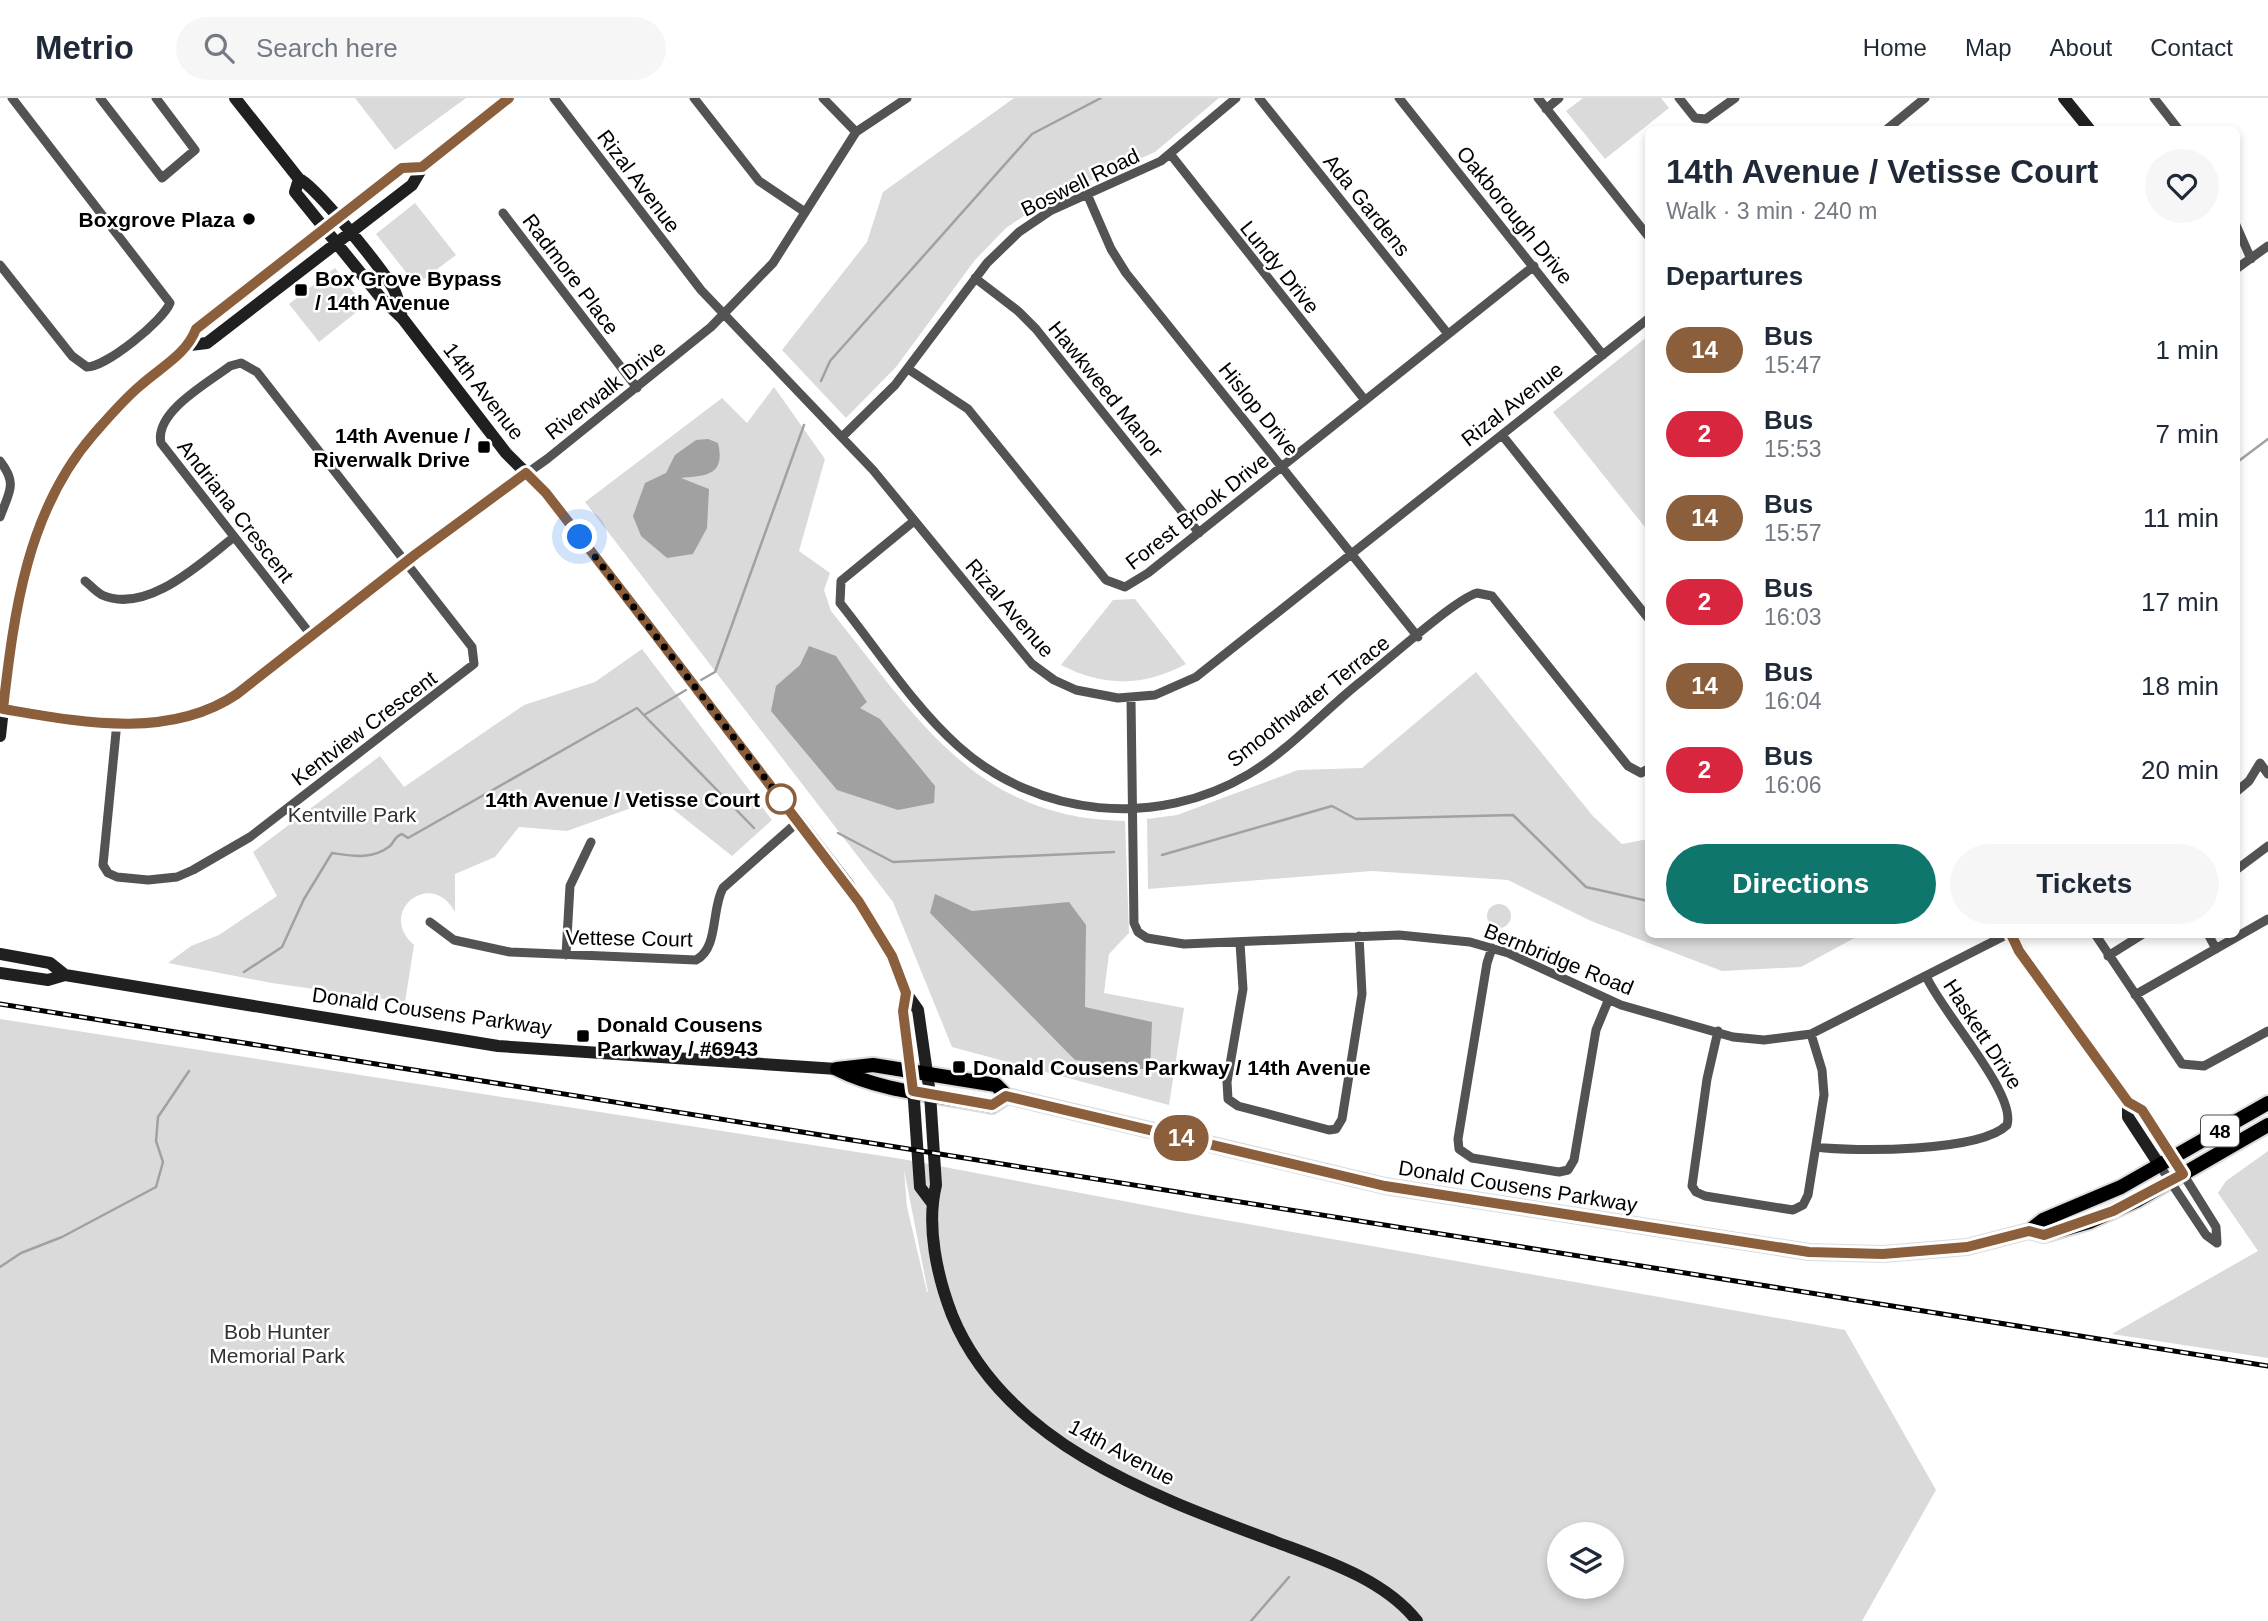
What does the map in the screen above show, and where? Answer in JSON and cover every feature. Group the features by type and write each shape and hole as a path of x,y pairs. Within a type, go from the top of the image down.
{"main road":[{"name":"14th Avenue","path":"235,98 299,179 308,182 395,290 402,319"},
{"path":"190,345 207,343 337,244 412,185 422,167 509,98"},
{"path":"2064,98 2087,126"},
{"path":"0,736 1,709 18,590 49,504 92,436 140,386 190,345 196,329 402,168 422,167"},
{"name":"14th Avenue","path":"299,179 295,192 402,319 506,453 546,493 848,884 886,946 906,993 918,1010 930,1094 936,1185 932,1203 942,1281 958,1329 976,1361 1027,1419 1097,1464 1201,1514 1336,1564 1380,1589 1417,1621"},
{"path":"2011,938 2128,1102 2142,1110 2166,1163 2177,1178"},
{"name":"Donald Cousens Parkway","path":"0,954 50,963 65,975"},
{"name":"Donald Cousens Parkway","path":"0,973 48,980 65,975 498,1046 837,1069 873,1065 996,1085 1006,1096 1385,1186 1809,1252 1883,1254 1967,1247 2029,1231 2043,1220 2121,1187 2166,1163 2268,1103"},
{"name":"14th Avenue","path":"906,993 903,1011 912,1072 920,1187 932,1203"},
{"name":"Donald Cousens Parkway","path":"837,1069 852,1077 992,1105 1006,1096"},
{"name":"Donald Cousens Parkway","path":"2029,1231 2044,1235 2088,1222 2177,1178 2268,1125"}],"street":[{"path":"0,265 72,356 87,367 103,364 164,315 170,303 12,98"},
{"path":"100,98 162,178 195,150 156,98"},
{"name":"Rizal Avenue","path":"554,98 690,276 842,437 1001,629 1038,668 1076,690 1101,697 1131,698 1167,692 1196,677 1645,320"},
{"path":"694,98 759,180 805,212"},
{"path":"823,98 856,132"},
{"name":"Riverwalk Drive","path":"1,709 117,722 167,722 210,710 237,694 405,562 637,388 723,314 764,274 856,132 907,98"},
{"name":"Boswell Road","path":"842,437 908,369 975,278 1019,232 1050,211 1171,155 1236,98"},
{"name":"Ada Gardens","path":"1259,98 1448,334"},
{"name":"Oakborough Drive","path":"1399,98 1603,355"},
{"path":"1538,98 1645,232"},
{"path":"1546,109 1559,98"},
{"path":"1679,98 1695,118 1706,119 1735,98"},
{"path":"1891,126 1925,98"},
{"path":"2154,98 2176,126"},
{"name":"Lundy Drive","path":"1171,155 1364,399"},
{"name":"Hislop Drive","path":"1087,194 1111,249 1126,273 1418,637"},
{"name":"Radmore Place","path":"503,214 637,388"},
{"path":"2240,234 2252,259"},
{"path":"2240,266 2268,246"},
{"name":"Forest Brook Drive","path":"908,369 968,409 1112,584 1131,586 1534,266"},
{"name":"Hawkweed Manor","path":"975,278 1018,311 1036,329 1199,533"},
{"name":"Andriana Crescent","path":"311,635 161,443 159,433 168,414 230,366 241,363 257,372 405,562"},
{"path":"1502,435 1645,614"},
{"path":"0,461 10,473 12,484 0,517"},
{"name":"Smoothwater Terrace","path":"914,521 841,580 840,603 943,732 981,765 1018,787 1065,803 1106,810 1187,801 1251,773 1471,595 1483,593 1492,596 1628,766 1641,773 1645,771"},
{"path":"85,581 102,595 130,597 155,592 180,580 234,537"},
{"name":"Kentview Crescent","path":"117,722 103,865 108,873 117,877 148,880 177,877 193,870 250,837 474,664 472,647 405,562"},
{"name":"Bernbridge Road","path":"1131,698 1134,923 1138,932 1147,938 1174,944 1359,936 1432,936 1492,948 1549,971 1608,1001 1718,1031 1764,1040 1811,1034 2001,938"},
{"path":"2240,789 2249,782 2260,763 2268,774"},
{"name":"Vettese Court","path":"430,922 454,940 510,952 696,960 704,956 709,948 717,900 723,888 799,821"},
{"path":"566,955 569,886 591,842"},
{"path":"2240,867 2268,846"},
{"path":"2240,935 2268,919"},
{"path":"1240,943 1244,989 1227,1082 1228,1099 1234,1104 1329,1130 1336,1129 1342,1118 1361,1008 1359,936"},
{"path":"2097,938 2182,1064 2204,1066 2268,1031"},
{"path":"2108,956 2137,938"},
{"path":"2210,938 2216,949"},
{"path":"2134,995 2235,938"},
{"path":"1492,948 1486,963 1458,1139 1459,1149 1472,1158 1559,1172 1568,1170 1574,1160 1596,1030 1608,1001"},
{"name":"Haskett Drive","path":"1816,1147 1848,1151 1918,1147 1989,1135 2007,1125 2008,1111 2002,1092 1943,1009 1926,976"},
{"path":"1718,1031 1692,1173 1692,1186 1696,1192 1793,1210 1803,1205 1808,1195 1824,1081 1811,1034"},
{"path":"2177,1178 2216,1227 2217,1243 2206,1235 2177,1178"}],"green space":[{"path":"355,98 466,98 395,150"},
{"path":"1014,98 1219,98 1155,152 1047,200 1006,228 975,260 896,367 846,418 782,350 867,242 883,192"},
{"path":"1583,98 1661,98 1669,108 1605,159 1566,111"},
{"path":"415,203 456,255 416,285 376,234"},
{"path":"335,268 364,306 319,342 289,304"},
{"path":"1645,338 1645,527 1553,412"},
{"path":"774,387 825,459 799,551 830,573 824,590 831,611 892,688 954,755 988,781 1028,802 1073,816 1125,821 1129,933 1109,954 1104,993 1184,1008 1169,1105 952,1047 893,902 585,502 722,398 747,423"},
{"path":"1135,599 1186,664 1154,677 1124,681 1093,677 1061,665 1113,600"},
{"name":"Kentville Park","path":"642,649 772,820 732,856 659,798 567,831 519,827 495,857 455,874 455,912 445,899 433,894 421,894 411,900 404,909 401,920 404,933 414,945 405,1002 272,983 168,963 191,946 219,935 277,896 253,852 380,756 404,787 524,705 595,682"},
{"path":"1476,672 1592,815 1622,844 1645,840 1645,938 1854,938 1801,967 1722,971 1591,921 1508,880 1372,871 1148,889 1147,819 1177,815 1298,770 1362,768"},
{"path":"1499,904 1507,908 1511,916 1507,924 1499,928 1491,924 1487,916 1491,908"},
{"name":"Bob Hunter Memorial Park","path":"0,1019 902,1159 1197,1215 1845,1330 1936,1490 1862,1621 0,1621","holes":["904,1170 928,1292 907,1207"]},
{"path":"2268,1151 2268,1358 2112,1334 2258,1251 2218,1193 2226,1181"}],"shaded area":[{"path":"708,439 718,443 720,454 716,468 705,475 681,478 709,489 707,528 693,554 667,558 641,536 633,516 645,483 666,473 675,455 696,440"},
{"path":"809,646 836,656 867,702 860,708 880,719 935,786 934,803 898,810 837,790 771,711 776,686 800,665"},
{"path":"935,894 972,911 1069,902 1086,925 1085,1007 1152,1022 1150,1070 1075,1060 930,913"}],"waterway":[{"path":"821,381 830,361 1032,134 1101,98"},
{"path":"701,680 715,672 804,425"},
{"path":"2240,460 2268,439"},
{"path":"644,715 686,690"},
{"path":"244,972 282,947 304,899 332,853 362,856 383,850 399,835 408,838 637,708 754,828"},
{"path":"1162,855 1332,806 1356,819 1513,815 1586,887 1645,900"},
{"path":"838,833 893,862 1114,852"},
{"path":"0,1267 21,1253 62,1237 156,1187 163,1162 156,1141 158,1117 189,1071"},
{"path":"1251,1621 1289,1577"}],"railway":[{"path":"0,1004 2268,1366"}],"bus line":[{"name":"14","path":"509,98 422,167 402,168 196,329 190,345 140,386 92,436 61,481 49,504 18,590 3,709 73,719 150,723 190,718 210,710 237,694 416,554 526,473 546,493 848,884 892,956 906,993 903,1011 913,1091 992,1105 1006,1096 1385,1186 1809,1252 1883,1254 1967,1247 2029,1231 2044,1235 2088,1222 2138,1200 2183,1174 2142,1110 2128,1102 2037,977 2013,938"}],"place":[{"name":"Boxgrove Plaza","path":"249,219"},
{"name":"Box Grove Bypass / 14th Avenue","path":"301,290"},
{"name":"14th Avenue / Riverwalk Drive","path":"484,447"},
{"name":"14th Avenue / Vetisse Court","path":"781,799"},
{"name":"Donald Cousens Parkway / #6943","path":"583,1036"},
{"name":"Donald Cousens Parkway / 14th Avenue","path":"959,1067"}],"route":[{"path":"580,537 788,808 781,799"}]}
